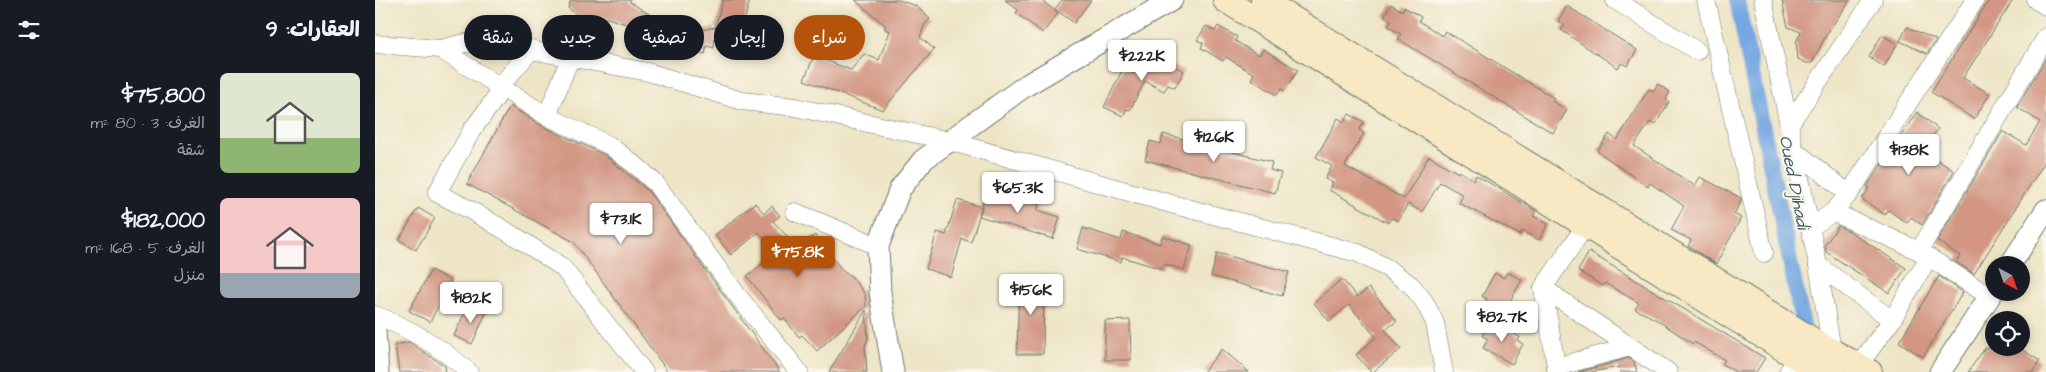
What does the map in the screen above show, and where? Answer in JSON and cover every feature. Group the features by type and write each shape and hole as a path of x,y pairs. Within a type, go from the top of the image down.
{"main road":[{"path":"1225,0 1586,225 1797,364 1829,356"},
{"path":"1263,0 1794,328 1829,356 1864,369"}],"street":[{"path":"893,372 880,292 878,246 900,189 923,160 1025,86 1172,0"},
{"path":"1615,0 1697,52"},
{"path":"1707,0 1764,253"},
{"path":"1763,0 1810,228 1829,356"},
{"path":"1789,125 1873,0"},
{"path":"1810,228 1833,212 1849,194 1975,0"},
{"path":"2035,0 2046,6"},
{"path":"1864,369 1892,320 1924,254 2046,37"},
{"path":"375,44 440,49 464,43"},
{"path":"440,49 547,116 609,145 640,169 656,184 739,296 799,372"},
{"path":"532,49 542,51"},
{"path":"522,60 500,86 495,99 472,130 437,193 521,240 562,267 645,372"},
{"path":"547,116 569,60"},
{"path":"590,60 647,72 743,102 795,108 949,141 1175,205 1358,253 1387,268 1411,285 1424,301 1435,323 1444,372"},
{"path":"1794,150 1849,194"},
{"path":"2016,256 2046,210"},
{"path":"795,212 878,246"},
{"path":"1833,212 1924,254 1985,290"},
{"path":"1586,225 1543,288 1557,369 1630,347"},
{"path":"1817,266 1892,320"},
{"path":"1543,288 1630,347 1652,366 1668,372"},
{"path":"1940,372 1986,301"},
{"path":"375,315 415,334 447,354 469,372"},
{"path":"375,331 378,372"}],"building":[{"path":"571,0 630,0 630,2 651,15 624,15 624,23 614,20 614,15 577,15 568,8"},
{"path":"723,0 750,0 746,15 719,15"},
{"path":"855,0 899,0 916,6 930,19 925,24 920,37 934,49 883,110 804,80 812,60 825,60 851,70 859,60 865,60 865,54 879,60 890,31 884,28 886,26"},
{"path":"1005,0 1041,0 1058,13 1043,33 1016,13 1018,10"},
{"path":"1062,0 1091,0 1074,23 1055,9"},
{"path":"1782,0 1850,0 1826,35 1812,63 1806,63 1798,59 1796,42 1801,32 1788,27"},
{"path":"1989,0 2013,0 1963,78 1990,94 1974,119 1931,92"},
{"path":"1391,4 1402,11 1404,7 1421,17 1419,21 1442,36 1445,31 1554,98 1552,101 1567,110 1553,133 1398,39 1401,34 1388,26 1392,21 1384,16"},
{"path":"1567,6 1637,50 1627,66 1622,63 1618,68 1561,30 1565,25 1558,21"},
{"path":"1206,26 1215,31 1218,26 1237,37 1235,41 1259,55 1263,49 1298,70 1285,91 1281,89 1277,95 1251,79 1254,74 1226,57 1223,61 1201,48 1203,43 1197,40"},
{"path":"714,27 714,48 707,46 705,54 704,29"},
{"path":"1907,27 1936,40 1927,54 1900,41"},
{"path":"1882,35 1897,44 1884,67 1869,57"},
{"path":"1145,52 1184,71 1175,88 1168,85 1164,91 1145,81 1130,110 1127,109 1123,116 1104,107 1123,69 1134,74"},
{"path":"2046,58 2046,160 1974,274 1956,262 1960,256 1937,241 2003,131 2026,145 2040,122 2017,107"},
{"path":"1658,84 1670,92 1666,99 1669,102 1655,125 1650,122 1634,146 1695,186 1700,177 1741,198 1734,214 1741,218 1716,264 1688,246 1691,240 1671,230 1684,206 1650,183 1648,187 1597,151 1609,134 1617,140 1649,89 1653,91"},
{"path":"510,106 542,126 603,154 648,191 780,372 668,372 574,242 467,184"},
{"path":"1917,112 1938,129 1924,147 1926,148 1924,151 1954,171 1922,225 1911,217 1907,223 1888,210 1885,215 1862,199 1869,188 1867,186"},
{"path":"1349,114 1364,122 1359,130 1364,133 1345,166 1404,199 1429,156 1474,180 1476,175 1536,211 1533,216 1548,224 1539,240 1522,231 1520,235 1459,203 1463,195 1440,182 1422,212 1408,204 1398,221 1391,218 1388,223 1329,190 1333,183 1325,179 1332,166 1316,157 1338,118 1344,122"},
{"path":"1163,134 1272,162 1270,170 1281,173 1275,193 1145,160 1150,141 1161,144"},
{"path":"987,189 1039,205 1037,210 1060,217 1053,239 979,216"},
{"path":"957,200 982,207 971,242 962,239 951,277 926,269 937,232 946,235"},
{"path":"755,203 764,213 772,206 780,216 773,221 798,248 815,235 843,271 852,277 865,294 866,306 817,351 802,335 799,337 784,318 781,320 747,276 777,252 759,232 731,255 715,235"},
{"path":"418,208 435,218 416,250 399,240"},
{"path":"1838,226 1849,231 1906,268 1889,293 1826,252 1825,245"},
{"path":"1083,228 1121,240 1123,232 1160,244 1162,236 1192,245 1184,270 1164,264 1162,269 1122,257 1121,262 1077,249"},
{"path":"1589,252 1765,358 1756,372 1736,372 1722,364 1725,360 1694,342 1693,344 1657,320 1635,309 1639,303 1605,283 1603,286 1578,271"},
{"path":"1217,253 1289,272 1282,296 1211,276"},
{"path":"431,270 451,281 430,322 409,311"},
{"path":"1507,272 1522,280 1502,315 1484,305 1487,299 1482,296 1495,273 1504,278"},
{"path":"1939,276 1963,292 1923,357 1899,342"},
{"path":"1019,277 1044,278 1043,354 1017,354"},
{"path":"1342,279 1357,297 1369,288 1397,321 1385,330 1401,349 1373,372 1356,355 1376,337 1349,305 1329,321 1314,303"},
{"path":"469,303 487,311 472,344 454,336"},
{"path":"866,310 868,339 865,346 867,372 829,372"},
{"path":"1130,320 1131,360 1105,360 1105,321"},
{"path":"1490,321 1520,337 1518,341 1523,344 1512,364 1483,348 1488,339 1482,336"},
{"path":"409,342 445,366 446,372 399,372 395,345"},
{"path":"1985,348 1985,356 2030,354 2040,361 2033,372 1968,372"},
{"path":"1222,349 1249,372 1203,372"},
{"path":"1629,358 1634,362 1637,372 1620,372 1619,367 1591,372 1578,372"}],"waterway":[{"name":"Oued Djihadi","path":"1737,0 1806,340"}]}
